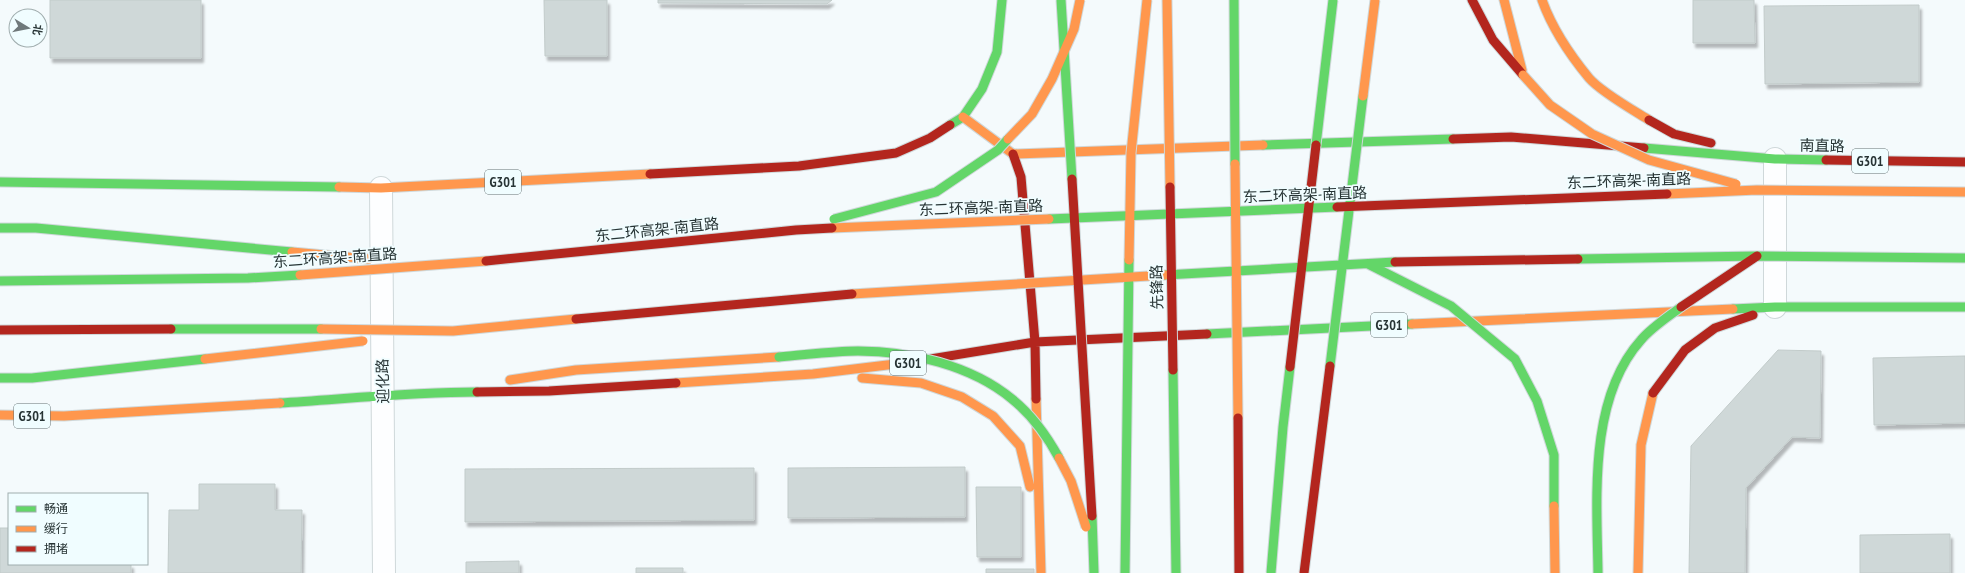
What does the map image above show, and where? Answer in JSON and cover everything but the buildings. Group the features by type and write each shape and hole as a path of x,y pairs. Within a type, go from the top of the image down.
{"main road":[{"path":"1002,0 997,52 982,89 963,117 1013,154 1021,177 1035,342 1041,573"},
{"path":"1061,0 1094,550 1094,573"},
{"path":"796,230 936,192 998,150 1032,114 1052,79 1074,29 1080,0"},
{"path":"1125,573 1130,153 1147,0"},
{"name":"先锋路","path":"1167,0 1176,573"},
{"path":"1234,0 1239,573"},
{"path":"1271,573 1283,426 1333,0"},
{"path":"1304,573 1374,0"},
{"path":"1472,0 1493,40 1523,75 1550,105 1592,134 1649,160 1757,190"},
{"path":"1504,0 1523,75"},
{"path":"1542,0 1550,22 1590,79 1627,107 1674,134 1775,159"},
{"name":"G301","path":"0,182 381,188 799,166 896,153 930,138 963,117"},
{"path":"1013,154 1511,137 1775,159"},
{"name":"南直路","path":"1775,159 1965,162"},
{"name":"东二环高架-南直路","path":"0,281 248,278 438,266 796,230 1757,190 1965,191"},
{"path":"0,228 36,228 438,266"},
{"path":"1598,573 1598,462 1608,404 1620,372 1639,341 1688,301 1756,256"},
{"path":"0,378 32,378 453,331 806,298 1365,263 1756,256 1965,258"},
{"path":"1365,263 1451,306 1515,360 1537,401 1554,455 1555,573"},
{"path":"1638,573 1641,445 1654,390 1685,350 1715,328 1776,306"},
{"name":"G301","path":"0,416 64,416 384,397 428,392 549,391 813,374 922,361 1035,342 1776,306 1965,307"},
{"path":"0,330 267,328 453,331"},
{"path":"428,392 576,370 858,351 907,355 943,364 990,385 1009,396 1028,413 1048,440 1065,468 1094,550"},
{"path":"813,374 921,383 962,397 993,416 1020,446 1040,525"}],"street":[{"path":"1775,159 1776,306"},
{"name":"迎化路","path":"381,188 384,397 384,573"}],"traffic: fast":[{"path":"950,125 963,117 982,89 997,52 1002,0"},
{"path":"1061,0 1072,179"},
{"path":"1234,0 1235,164"},
{"path":"1316,145 1333,0"},
{"path":"1330,366 1363,96"},
{"path":"834,219 936,192 998,150 1008,139"},
{"path":"1263,145 1453,139"},
{"path":"1644,148 1775,159 1826,160"},
{"path":"0,182 339,187"},
{"path":"1049,219 1337,207"},
{"path":"0,228 36,228 292,252"},
{"path":"1578,259 1757,256 1965,258"},
{"path":"1125,573 1129,260"},
{"path":"1165,275 1395,262"},
{"path":"1368,264 1451,306 1515,359 1537,401 1554,455 1554,506"},
{"path":"0,281 248,278 300,275"},
{"path":"1598,573 1597,482 1599,451 1604,420 1612,391 1624,364 1645,335 1681,307"},
{"path":"1733,309 1775,307 1965,307"},
{"path":"1207,334 1412,324"},
{"path":"171,329 321,329"},
{"path":"779,357 838,352 878,352 919,357 959,369 996,387 1019,405 1038,426 1059,458"},
{"path":"0,378 32,378 205,359"},
{"path":"1271,573 1283,427 1290,367"},
{"path":"1173,370 1176,573"},
{"path":"280,403 403,394 477,392"},
{"path":"1092,516 1094,573"}],"traffic: slow":[{"path":"1008,139 1032,114 1052,79 1074,29 1080,0"},
{"path":"1129,260 1131,153 1147,0"},
{"path":"1167,0 1170,187"},
{"path":"1363,96 1375,0"},
{"path":"1504,0 1522,70"},
{"path":"1542,0 1562,41 1589,78 1609,95 1649,120"},
{"path":"1523,75 1550,105 1592,134 1649,160 1736,184"},
{"path":"963,117 1013,154 1263,145"},
{"path":"1235,164 1238,418"},
{"path":"339,187 381,188 650,174"},
{"path":"1667,194 1757,190 1965,192"},
{"path":"832,228 1049,219"},
{"path":"292,252 369,259"},
{"path":"300,275 486,261"},
{"path":"852,294 1165,275"},
{"path":"1412,324 1733,309"},
{"path":"321,329 453,331 576,319"},
{"path":"205,359 363,341"},
{"path":"510,380 576,370 779,357"},
{"path":"676,383 813,374 912,362"},
{"path":"862,378 921,383 962,397 993,416 1020,446 1030,487"},
{"path":"1638,573 1641,445 1653,393"},
{"path":"1036,399 1041,573"},
{"path":"0,415 64,416 280,403"},
{"path":"1059,458 1071,481 1086,527"},
{"path":"1554,506 1555,573"}],"traffic: jam":[{"path":"1472,0 1493,40 1523,75"},
{"path":"1649,120 1674,134 1711,143"},
{"path":"650,174 799,166 896,153 930,138 950,125"},
{"path":"1453,139 1511,137 1644,148"},
{"path":"1290,367 1316,145"},
{"path":"1013,154 1021,177 1035,342 1036,399"},
{"path":"1826,160 1965,162"},
{"path":"1072,179 1092,516"},
{"path":"1170,187 1173,370"},
{"path":"1337,207 1667,194"},
{"path":"486,261 796,230 832,228"},
{"path":"1681,307 1757,256"},
{"path":"1395,262 1578,259"},
{"path":"576,319 852,294"},
{"path":"1653,393 1685,350 1715,328 1753,315"},
{"path":"0,330 171,329"},
{"path":"912,362 1035,342 1207,334"},
{"path":"1304,573 1330,366"},
{"path":"477,392 549,391 676,383"},
{"path":"1238,418 1239,573"}]}
